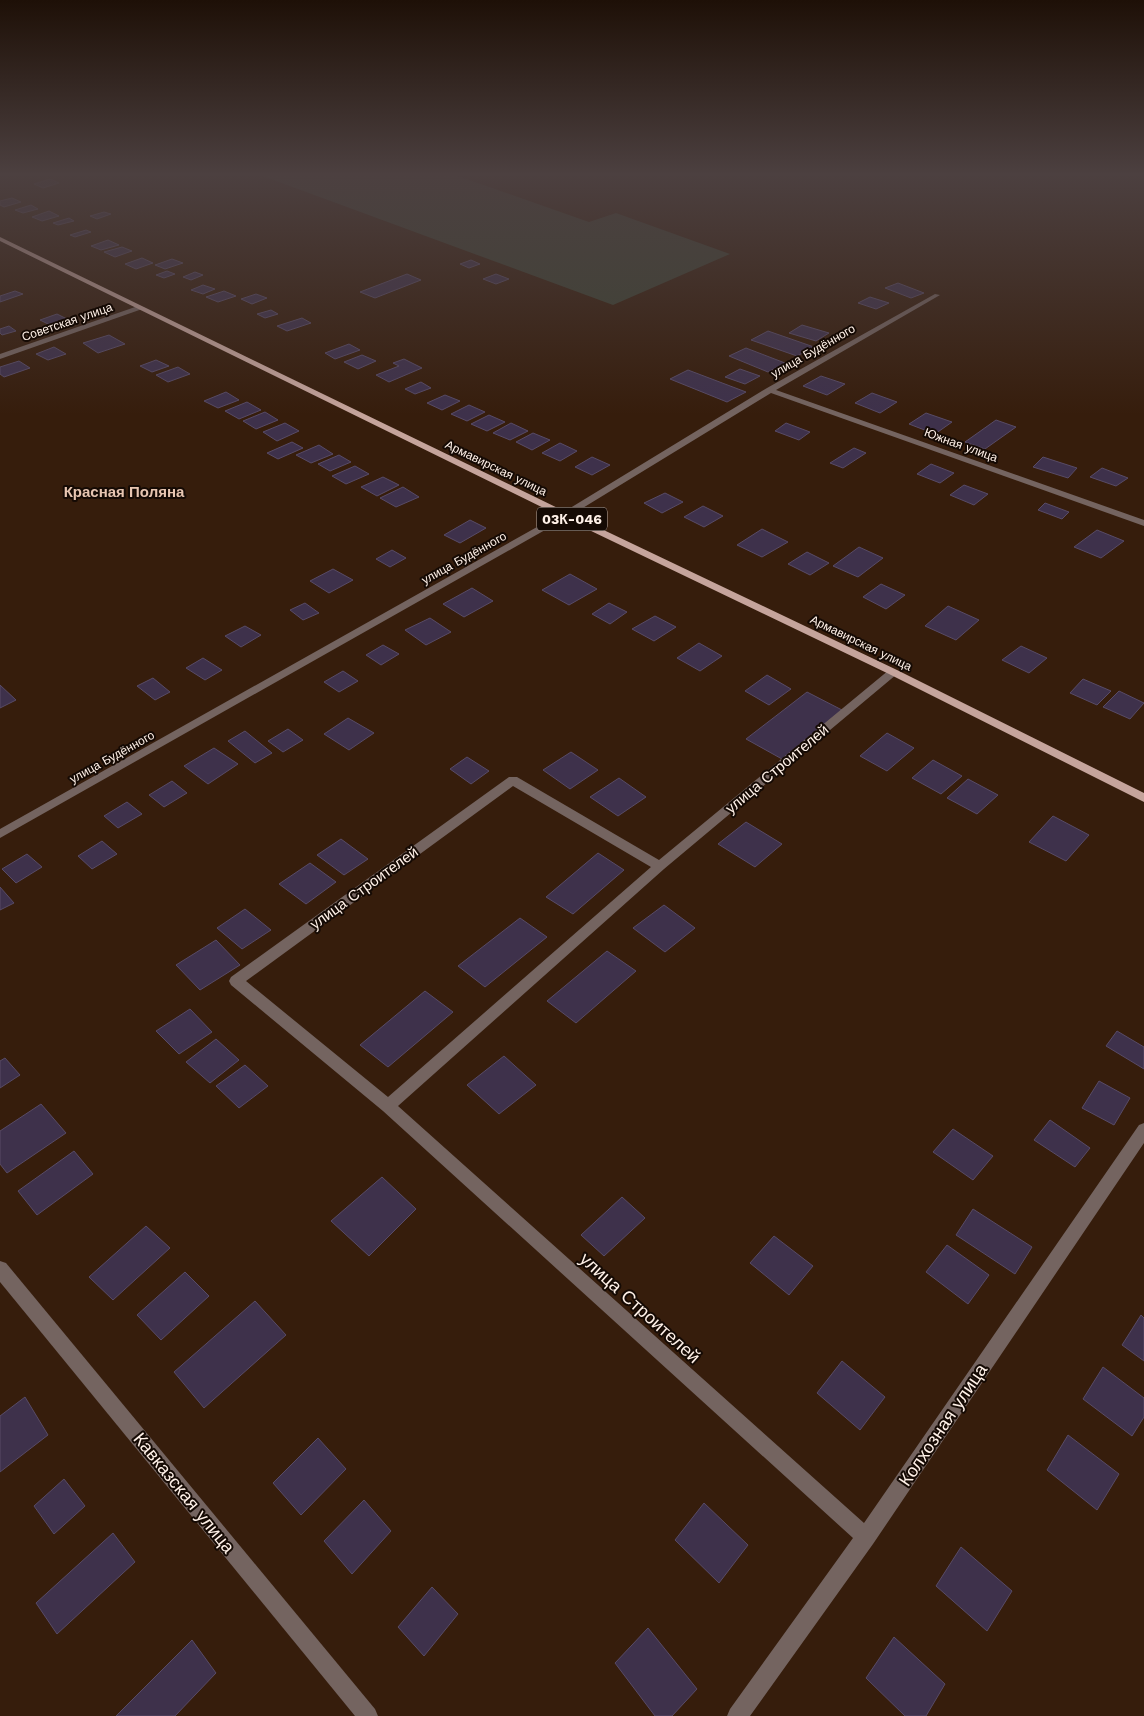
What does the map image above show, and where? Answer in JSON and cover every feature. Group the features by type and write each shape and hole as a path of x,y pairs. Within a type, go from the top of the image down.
{"main road":[{"name":"Армавирская улица","path":"33,255 565,515 894,672 1144,798"}],"street":[{"name":"улица Будённого","path":"0,834 565,515 770,390 937,295"},
{"name":"Советская улица","path":"0,357 141,308"},
{"name":"Южная улица","path":"770,390 1144,523"},
{"name":"улица Строителей","path":"388,1106 660,866 894,672"},
{"name":"улица Строителей","path":"660,866 512,780 236,981 388,1106 866,1537"},
{"name":"Колхозная улица","path":"737,1716 866,1537 1144,1130"},
{"name":"Кавказская улица","path":"0,1269 368,1716"}],"green space":[{"path":"477,255 728,255 613,305"}],"building":[{"path":"142,258 153,263 136,269 125,264"},
{"path":"172,259 183,263 165,269 155,265"},
{"path":"471,260 480,264 469,268 460,264"},
{"path":"167,271 175,274 164,278 156,275"},
{"path":"195,272 203,275 191,280 183,277"},
{"path":"407,274 421,280 375,298 360,292"},
{"path":"496,274 509,279 496,284 483,279"},
{"path":"898,283 924,293 911,298 885,288"},
{"path":"203,285 215,289 203,294 191,290"},
{"path":"15,291 23,294 0,302 0,296"},
{"path":"224,291 236,296 218,302 206,297"},
{"path":"256,294 267,298 252,304 241,299"},
{"path":"870,297 889,303 876,309 858,303"},
{"path":"271,310 278,314 265,318 257,314"},
{"path":"57,314 69,320 52,326 40,320"},
{"path":"302,318 311,323 287,331 277,326"},
{"path":"802,325 829,333 816,341 789,333"},
{"path":"9,326 16,331 2,335 0,333 0,329"},
{"path":"768,331 814,347 797,356 751,340"},
{"path":"109,335 125,344 98,353 83,343"},
{"path":"349,344 360,350 335,359 325,353"},
{"path":"54,347 66,354 48,360 36,354"},
{"path":"746,348 785,363 768,372 729,356"},
{"path":"362,355 376,361 358,369 344,362"},
{"path":"404,359 422,368 389,382 376,375 399,366 393,363"},
{"path":"156,360 169,366 152,372 140,366"},
{"path":"19,361 30,368 4,377 0,374 0,367"},
{"path":"178,367 190,374 168,382 156,375"},
{"path":"740,369 760,376 745,384 725,377"},
{"path":"688,370 746,392 727,402 670,379"},
{"path":"821,376 845,384 827,395 803,386"},
{"path":"421,382 431,388 415,394 405,389"},
{"path":"226,392 239,400 218,408 204,401"},
{"path":"872,393 897,402 880,413 855,403"},
{"path":"445,395 460,401 442,410 427,403"},
{"path":"247,402 261,410 239,419 225,411"},
{"path":"469,405 485,412 467,421 451,414"},
{"path":"265,412 278,420 256,429 243,421"},
{"path":"926,413 952,422 935,434 909,424"},
{"path":"489,415 505,422 487,431 471,424"},
{"path":"996,420 1016,427 985,449 965,442"},
{"path":"285,423 299,431 277,441 263,432"},
{"path":"511,423 528,431 510,440 493,433"},
{"path":"786,423 810,432 799,440 775,431"},
{"path":"533,433 550,440 532,450 516,442"},
{"path":"292,442 303,448 278,459 267,453"},
{"path":"560,443 577,451 560,461 542,453"},
{"path":"319,445 333,454 311,463 296,455"},
{"path":"854,448 866,453 843,468 830,463"},
{"path":"339,455 351,462 330,471 318,464"},
{"path":"592,457 610,465 592,475 575,467"},
{"path":"1043,457 1077,468 1068,478 1033,467"},
{"path":"931,464 954,473 940,483 917,474"},
{"path":"355,466 369,474 346,484 332,476"},
{"path":"1102,468 1128,478 1116,486 1090,477"},
{"path":"383,477 399,485 377,496 361,487"},
{"path":"964,485 988,494 974,505 950,495"},
{"path":"403,487 419,497 396,507 380,498"},
{"path":"665,493 683,502 662,513 644,503"},
{"path":"1045,503 1069,512 1062,519 1038,510"},
{"path":"703,506 723,516 704,527 684,517"},
{"path":"470,520 486,528 460,543 444,535"},
{"path":"762,529 788,542 762,557 737,545"},
{"path":"1097,530 1124,541 1101,558 1074,547"},
{"path":"859,547 883,558 858,577 833,566"},
{"path":"392,550 406,558 390,567 376,559"},
{"path":"807,552 829,563 810,575 788,564"},
{"path":"333,569 353,580 329,593 310,581"},
{"path":"570,574 597,589 569,605 542,590"},
{"path":"881,584 905,595 886,609 863,597"},
{"path":"472,588 493,601 464,617 443,604"},
{"path":"305,603 319,613 303,620 290,610"},
{"path":"609,603 627,612 610,624 592,614"},
{"path":"948,606 979,620 956,640 925,626"},
{"path":"655,616 676,627 654,641 632,629"},
{"path":"430,618 451,632 426,645 405,630"},
{"path":"245,626 261,635 241,647 225,636"},
{"path":"699,643 722,656 700,671 677,658"},
{"path":"383,645 399,654 381,665 366,655"},
{"path":"1021,646 1047,658 1029,673 1002,660"},
{"path":"203,658 222,670 205,680 186,668"},
{"path":"343,671 358,681 339,692 324,682"},
{"path":"767,675 791,689 769,705 745,691"},
{"path":"153,678 170,692 155,700 137,686"},
{"path":"1083,679 1111,691 1097,705 1070,693"},
{"path":"0,685 16,700 0,708"},
{"path":"1119,691 1144,703 1130,719 1103,707"},
{"path":"807,692 842,710 782,759 746,739"},
{"path":"348,718 374,733 349,750 324,734"},
{"path":"288,729 303,740 283,752 268,741"},
{"path":"245,731 272,753 255,763 228,741"},
{"path":"887,733 914,748 887,771 860,756"},
{"path":"214,748 238,764 208,784 184,766"},
{"path":"571,752 598,770 570,789 543,770"},
{"path":"467,757 489,771 471,784 450,769"},
{"path":"933,760 962,776 941,794 912,778"},
{"path":"619,778 646,797 618,816 590,797"},
{"path":"968,779 998,795 977,814 947,798"},
{"path":"172,781 187,793 164,807 149,795"},
{"path":"127,802 142,814 118,828 104,816"},
{"path":"1053,816 1089,835 1066,861 1029,842"},
{"path":"746,822 782,844 755,867 718,844"},
{"path":"341,839 368,859 344,875 317,855"},
{"path":"102,841 117,854 92,869 78,856"},
{"path":"598,853 624,870 573,914 546,897"},
{"path":"27,854 42,867 16,883 2,869"},
{"path":"310,863 336,882 306,904 279,884"},
{"path":"0,887 14,903 0,910"},
{"path":"664,905 695,928 665,952 633,928"},
{"path":"245,909 271,930 242,949 217,928"},
{"path":"520,918 547,937 485,987 458,966"},
{"path":"216,940 240,965 200,990 176,965"},
{"path":"607,951 636,971 576,1023 547,1001"},
{"path":"425,991 453,1012 388,1067 360,1045"},
{"path":"190,1009 212,1032 179,1054 156,1031"},
{"path":"1117,1031 1144,1047 1144,1069 1106,1046"},
{"path":"216,1039 239,1060 210,1083 186,1062"},
{"path":"504,1056 536,1085 499,1114 467,1085"},
{"path":"5,1058 20,1075 0,1088 0,1061"},
{"path":"245,1065 268,1086 239,1108 216,1086"},
{"path":"1099,1081 1130,1098 1114,1125 1082,1108"},
{"path":"41,1104 66,1133 7,1173 0,1164 0,1131"},
{"path":"1050,1120 1090,1148 1075,1167 1034,1140"},
{"path":"953,1129 993,1156 973,1180 933,1152"},
{"path":"74,1151 93,1174 37,1215 18,1191"},
{"path":"382,1177 416,1209 369,1256 331,1221"},
{"path":"622,1197 645,1218 604,1256 581,1235"},
{"path":"973,1209 1032,1247 1015,1274 956,1235"},
{"path":"146,1226 170,1248 113,1300 89,1277"},
{"path":"774,1236 813,1266 789,1295 750,1263"},
{"path":"947,1245 989,1275 968,1304 926,1272"},
{"path":"185,1272 209,1296 161,1340 137,1315"},
{"path":"255,1301 286,1335 204,1408 174,1372"},
{"path":"1141,1315 1144,1318 1144,1361 1122,1345"},
{"path":"842,1361 885,1397 860,1430 817,1393"},
{"path":"1103,1367 1144,1398 1144,1417 1132,1436 1083,1399"},
{"path":"25,1397 48,1435 0,1472 0,1416"},
{"path":"1068,1435 1119,1474 1097,1510 1047,1470"},
{"path":"318,1438 346,1469 301,1515 273,1483"},
{"path":"64,1479 85,1506 54,1534 34,1506"},
{"path":"364,1500 391,1531 352,1574 324,1541"},
{"path":"704,1503 748,1545 719,1583 675,1540"},
{"path":"113,1533 135,1562 57,1634 36,1603"},
{"path":"961,1547 1012,1591 987,1631 936,1586"},
{"path":"432,1587 458,1614 424,1656 398,1627"},
{"path":"648,1628 697,1689 672,1716 655,1716 615,1663"},
{"path":"894,1637 945,1684 926,1716 905,1716 866,1678"},
{"path":"192,1640 216,1673 175,1716 116,1716"}],"district":[{"name":"Красная Поляна","path":"124,492"}]}
